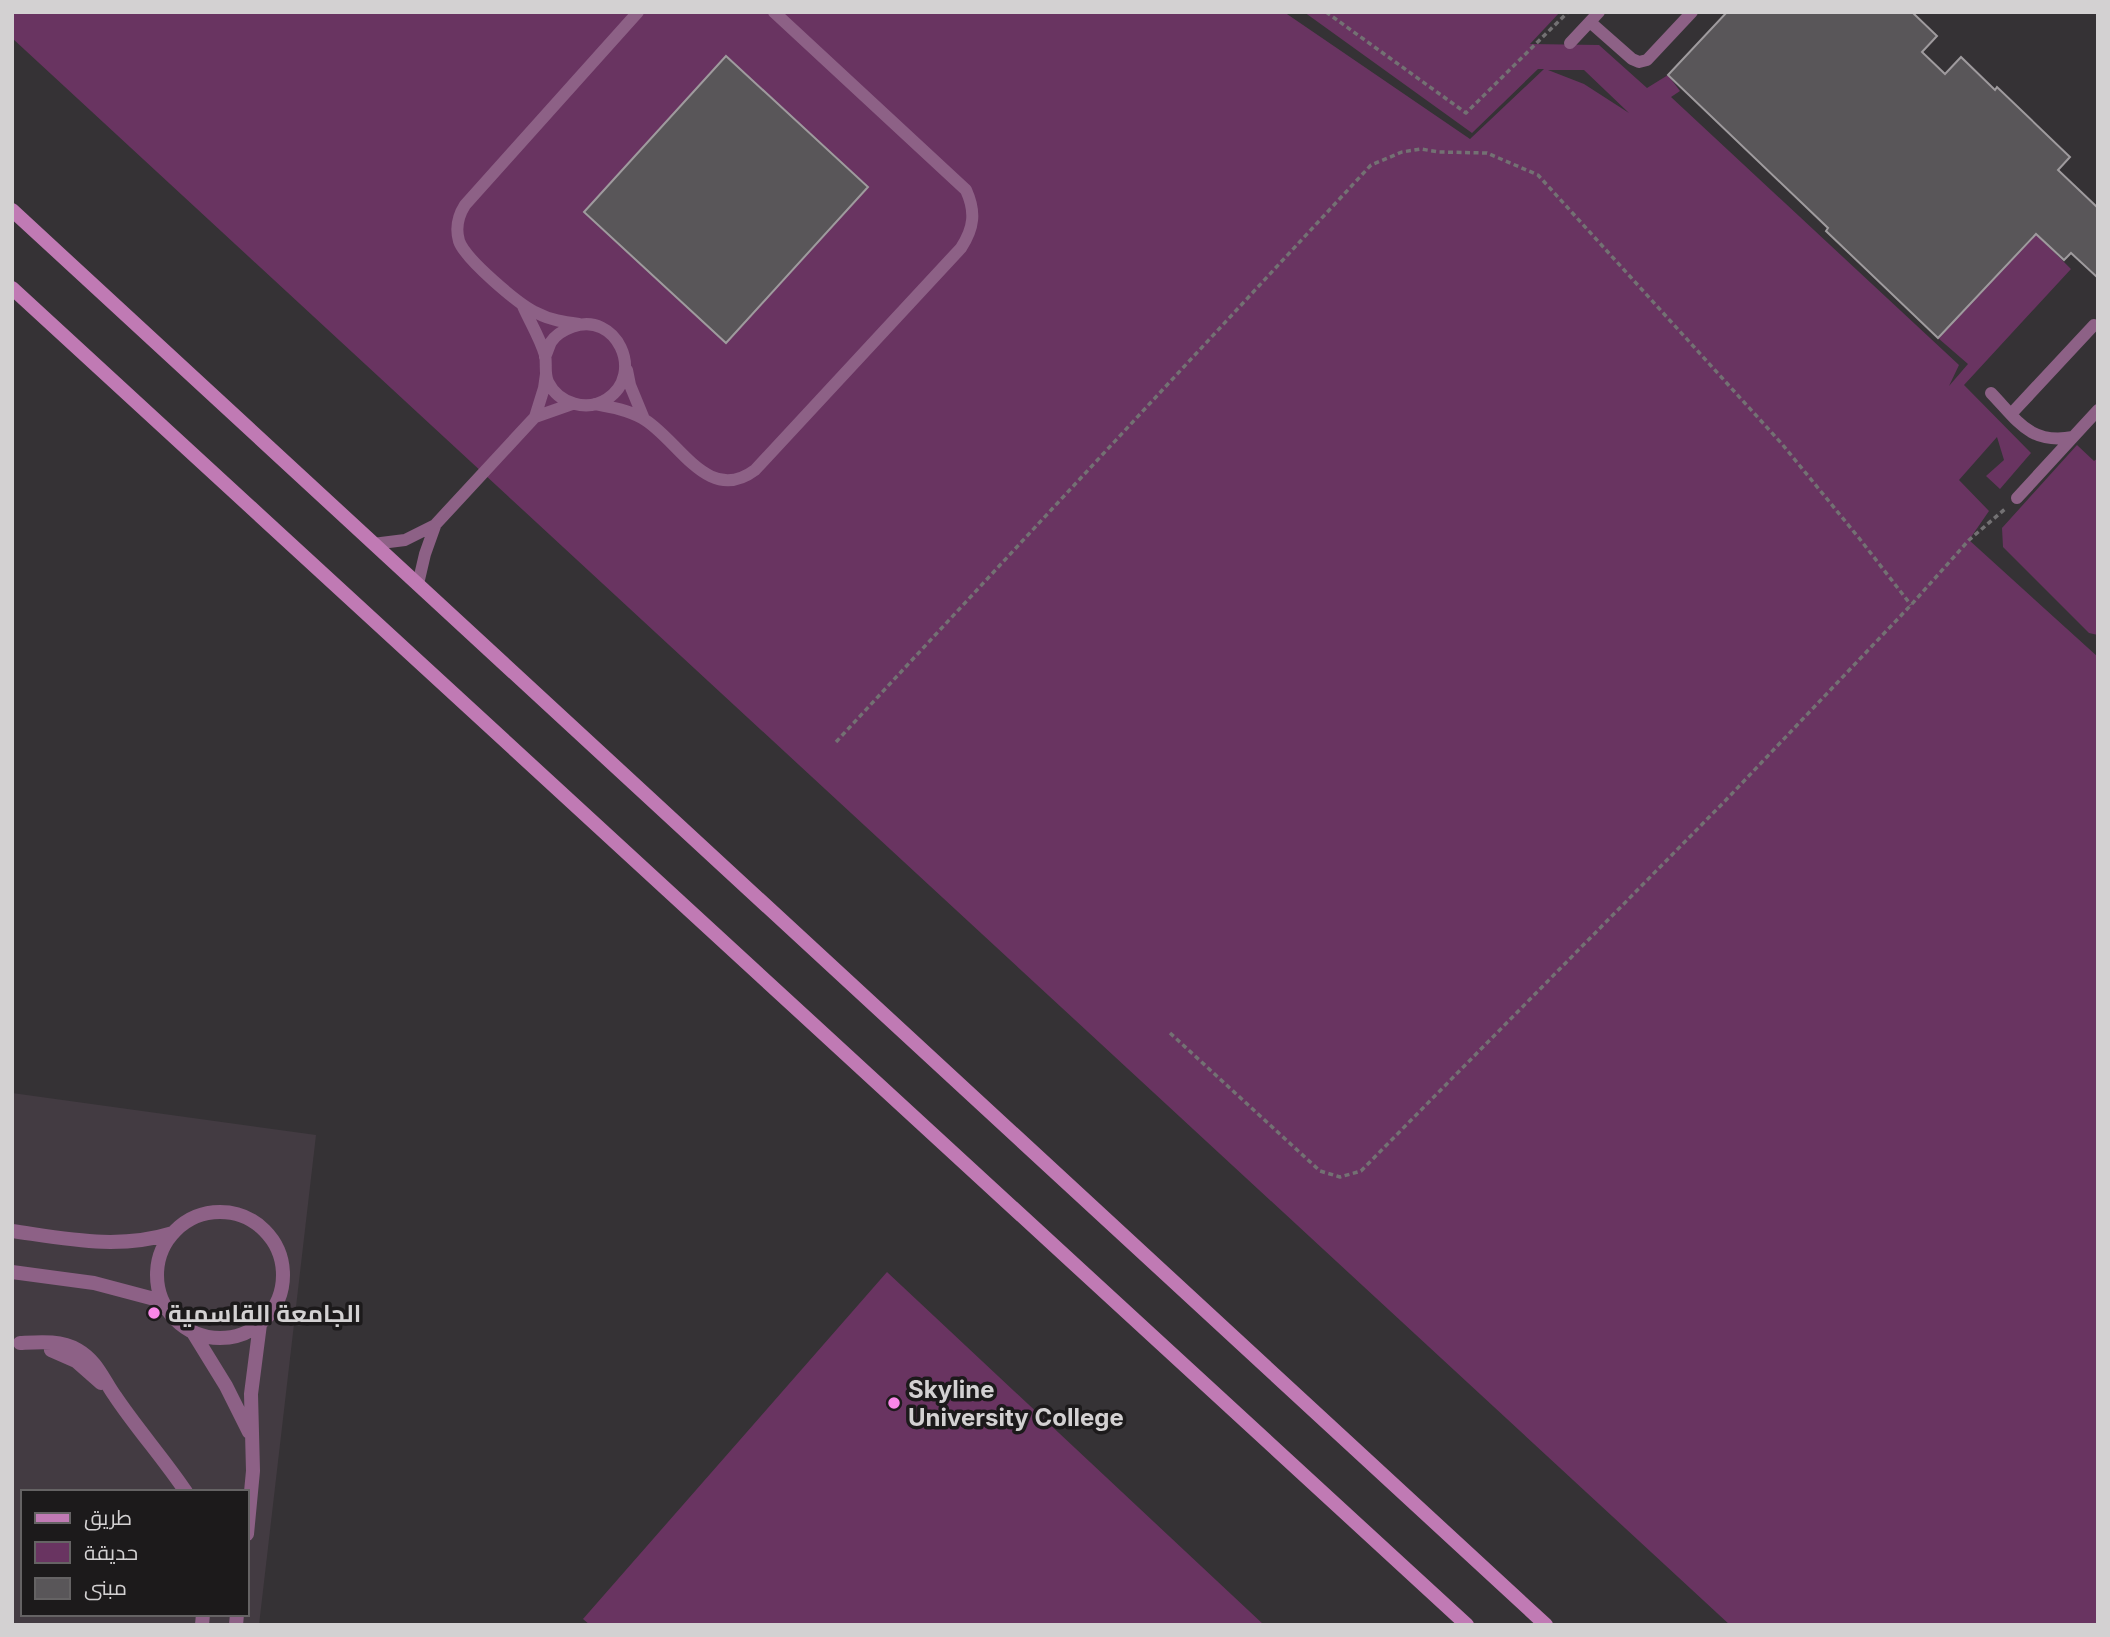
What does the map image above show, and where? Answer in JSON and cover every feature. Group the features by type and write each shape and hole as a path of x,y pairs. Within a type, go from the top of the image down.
{"street":[{"path":"12,211 1546,1625"},
{"path":"12,288 1467,1625"},
{"path":"219,1212 244,1217 265,1231 279,1253 283,1279 276,1304 260,1324 249,1332 222,1339 194,1334 175,1320 162,1301 157,1283 157,1265 163,1248 173,1233 194,1217 219,1212"},
{"path":"12,1231 104,1243 152,1239 173,1233"},
{"path":"12,1272 94,1283 162,1301"},
{"path":"248,1525 252,1487 251,1394 260,1324"},
{"path":"194,1334 226,1386 252,1440"},
{"path":"16,1342 54,1342 76,1349 94,1363 114,1396 185,1490"},
{"path":"174,1474 196,1490"}],"lane":[{"path":"638,12 465,205 458,216 457,230 459,243 466,254 523,306 559,321 593,324 607,330 617,339 624,352 630,384 644,419"},
{"path":"594,404 628,412 644,419 704,474 724,481 745,478 839,380 970,235 974,220 972,204 966,190 774,12"},
{"path":"1570,43 1594,17 1632,59 1639,62 1647,60 1692,12"},
{"path":"523,306 545,357"},
{"path":"373,544 405,540 435,525 535,417 544,388 545,357 551,342 563,330 579,324"},
{"path":"2011,414 2094,326"},
{"path":"545,374 555,392 572,404 583,406 607,400 617,391 624,379 626,366"},
{"path":"1991,393 2027,430 2038,437 2073,437"},
{"path":"535,417 572,404"},
{"path":"2017,498 2098,410"},
{"path":"418,584 435,525"}],"path":[{"path":"1326,12 1466,113 1568,12"},
{"path":"836,742 1371,165 1402,152 1421,149 1487,153 1538,174 1782,444 1911,605"},
{"path":"1170,1033 1320,1171 1340,1177 1361,1171 1725,801 1969,540 2017,498"}],"shaded area":[{"name":"الجامعة القاسمية","path":"12,1093 316,1135 259,1625 12,1625"}],"green space":[{"path":"12,12 1284,12 1470,139 1544,69 1538,69 1472,133 1304,12 1560,12 1530,44 1599,45 1647,88 1668,75 1680,91 1671,97 1959,365 1949,386 1968,364 1938,338 2036,234 2071,269 1964,385 2031,453 2000,489 1986,476 2004,460 1997,437 1959,480 1989,511 1969,540 2098,657 2098,1625 1730,1625 12,38","holes":["1548,70 1584,70 1629,113 1584,84"]},
{"path":"2077,445 2094,461 2098,458 2098,635 2089,633 2003,547 2002,528"},
{"name":"Skyline University College","path":"887,1272 1264,1625 590,1625 583,1619"}],"building":[{"path":"1727,12 1912,12 1937,36 1922,52 1945,74 1961,57 1995,90 1997,87 2070,157 2058,170 2098,208 2098,278 2071,253 2064,260 2036,234 1938,338 1668,75"},
{"path":"726,56 868,187 726,343 584,212"}],"place":[{"name":"الجامعة القاسمية","path":"154,1313"},
{"name":"Skyline University College","path":"894,1403"}]}
